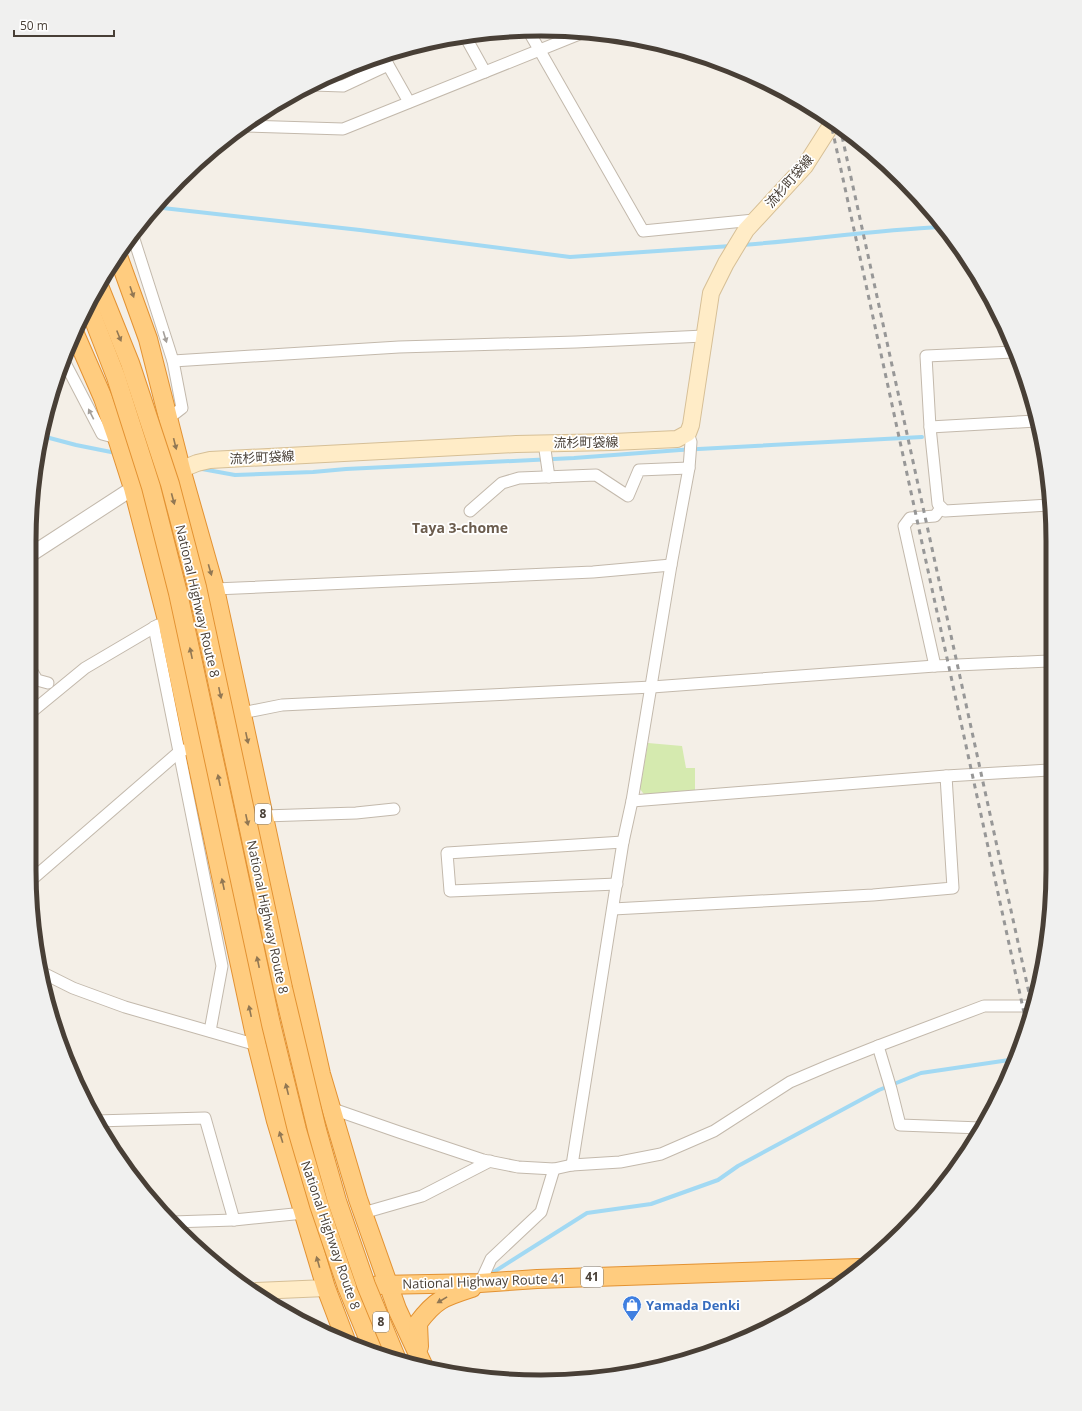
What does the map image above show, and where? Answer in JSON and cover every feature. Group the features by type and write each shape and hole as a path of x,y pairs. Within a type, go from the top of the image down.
{"highway":[{"name":"8","path":"120,262 148,339 181,469 215,589 319,1066 330,1108 363,1213 397,1309 422,1361"},
{"name":"National Highway Route 8","path":"102,292 130,363 170,484 197,587 283,988 317,1130 337,1201 366,1285 394,1353"},
{"name":"National Highway Route 8","path":"91,313 116,377 151,487 178,593 271,1024 297,1130 318,1205 347,1287 371,1345"},
{"path":"78,340 117,438 133,488 186,749 257,1045 276,1121 326,1288 344,1335"},
{"name":"National Highway Route 41","path":"326,1288 388,1284 486,1282 851,1268"},
{"path":"422,1361 418,1341 418,1323 428,1309 443,1298 486,1282"}],"main road":[{"name":"流杉町袋線","path":"133,488 181,469 210,460 544,447 678,438 688,433 691,425 711,293 726,263 750,225 805,166 830,127"},
{"path":"261,1291 326,1288"}],"street":[{"path":"532,36 643,231 750,225"},
{"path":"253,126 343,129 572,37"},
{"path":"468,41 485,72"},
{"path":"324,85 343,86 386,61 410,102"},
{"path":"135,241 173,361 182,408 169,418"},
{"path":"173,361 399,347 576,342 704,336"},
{"path":"1009,352 926,356 930,427 938,504 945,511 1045,505"},
{"path":"67,367 102,434 117,438"},
{"path":"930,427 1031,421"},
{"path":"572,1165 623,842 632,801 652,687 688,468 691,442 688,433"},
{"path":"544,447 548,473"},
{"path":"470,512 502,482 519,478 548,473 596,476 628,496 639,470 688,468"},
{"path":"36,551 133,488"},
{"path":"935,666 904,526 910,518 935,516 942,508"},
{"path":"215,589 593,572 671,565"},
{"path":"36,704 85,668 160,624"},
{"path":"242,713 282,705 652,687 935,666 1046,661"},
{"path":"36,678 37,680 48,683"},
{"path":"36,875 186,749"},
{"path":"186,749 222,966 210,1031"},
{"path":"632,801 946,776 1046,770"},
{"path":"613,909 873,895 953,888 946,776"},
{"path":"264,816 356,813 394,809"},
{"path":"617,884 450,891 447,853 623,842"},
{"path":"47,975 72,988 118,1004 167,1020 257,1045"},
{"path":"330,1108 490,1161 518,1167 554,1168 572,1165 620,1162 661,1154 714,1131 790,1082 878,1046 984,1006 1027,1006"},
{"path":"878,1046 900,1125 975,1128"},
{"path":"103,1121 205,1118 234,1220"},
{"path":"363,1213 422,1196 490,1161"},
{"path":"486,1282 491,1259 541,1212 554,1168"},
{"path":"179,1222 234,1220 304,1213"}],"green space":[{"path":"648,743 682,746 686,768 695,768 695,792 646,797 640,789"}],"waterway":[{"path":"161,208 360,230 570,257 731,246"},
{"path":"742,245 892,230 937,227"},
{"path":"47,437 116,453"},
{"path":"202,469 235,475 313,472 922,437"},
{"path":"489,1275 587,1213 651,1204 718,1180 738,1166 879,1090 921,1073 1009,1060"}],"railway":[{"path":"832,128 1024,1015"},
{"path":"842,136 1030,997"}],"place":[{"name":"Yamada Denki","path":"632,1322"}],"district":[{"name":"Taya 3-chome","path":"460,528"}]}
